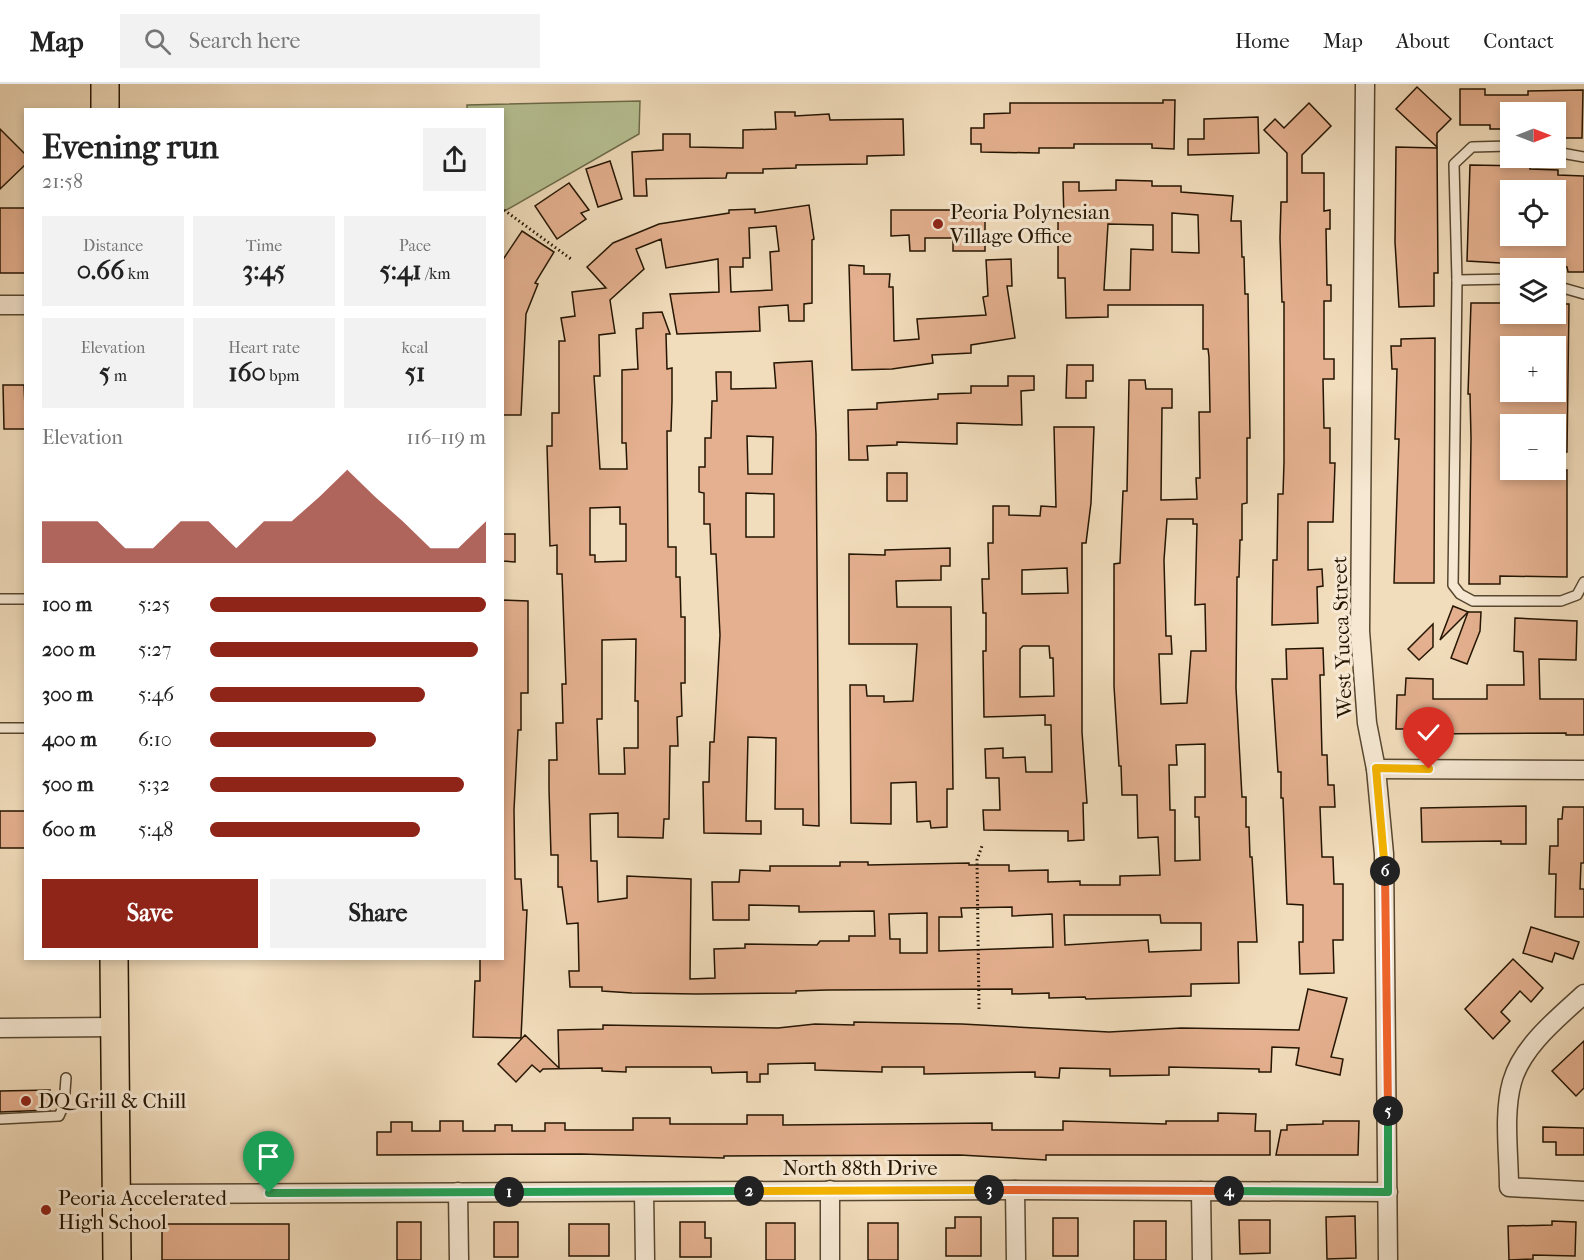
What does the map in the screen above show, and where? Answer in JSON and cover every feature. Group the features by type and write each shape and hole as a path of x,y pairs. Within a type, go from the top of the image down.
{"main road":[{"path":"105,84 105,108"},
{"path":"114,960 117,1260"}],"street":[{"name":"West Yucca Street","path":"1365,84 1360,631 1367,723 1376,768 1384,854 1388,1260"},
{"path":"0,305 24,305"},
{"path":"1376,768 1584,770"},
{"path":"1584,994 1554,1021 1523,1058 1512,1080 1509,1097 1509,1187 1584,1191"},
{"path":"0,1028 114,1027"},
{"path":"1015,1190 1016,1260"},
{"name":"North 88th Drive","path":"116,1194 1015,1190 1388,1192"},
{"path":"830,1191 831,1260"},
{"path":"1201,1191 1202,1260"},
{"path":"458,1192 459,1260"},
{"path":"644,1192 645,1260"}],"lane":[{"path":"1500,146 1472,147 1454,164 1457,280 1453,585 1460,594 1473,601 1562,601 1577,594 1584,582"},
{"path":"1566,154 1584,158"},
{"path":"1457,280 1500,279"},
{"path":"1566,288 1584,294"},
{"path":"0,599 24,599"},
{"path":"0,728 24,728"},
{"path":"0,1119 59,1116 64,1105 66,1078"}],"path":[{"path":"504,210 571,259"},
{"path":"979,1009 977,860 982,846"}],"green space":[{"path":"640,101 639,134 504,211 504,108 467,108 467,105"}],"building":[{"path":"1417,87 1451,119 1437,133 1437,147 1396,109"},
{"path":"1460,89 1485,89 1485,95 1528,95 1528,91 1583,90 1582,138 1566,138 1566,102 1500,102 1500,129 1490,129 1490,125 1460,125"},
{"path":"1163,100 1175,100 1174,149 1152,148 1152,144 1074,144 1074,148 1039,148 1039,153 981,152 981,144 971,144 971,128 984,128 984,114 1010,113 1010,103 1163,103"},
{"path":"1309,103 1331,126 1302,155 1302,173 1324,173 1324,211 1330,210 1330,229 1326,229 1327,285 1331,285 1331,301 1324,301 1324,359 1334,359 1334,379 1323,379 1324,428 1330,428 1330,463 1335,463 1333,522 1308,522 1308,570 1322,569 1323,586 1317,587 1318,623 1272,625 1273,560 1277,560 1278,494 1283,494 1284,302 1282,302 1280,238 1281,202 1287,202 1287,153 1264,130 1275,119 1284,128"},
{"path":"775,112 795,112 795,116 829,114 830,120 903,119 904,155 867,156 867,164 796,165 796,168 763,169 763,173 727,173 726,178 646,179 647,196 634,196 632,152 663,150 663,134 690,134 690,147 743,148 743,130 776,129"},
{"path":"1258,117 1259,153 1188,155 1188,139 1204,139 1204,119"},
{"path":"0,129 24,153 24,166 0,189"},
{"path":"1396,147 1437,148 1438,273 1434,273 1434,306 1399,307 1395,242"},
{"path":"610,161 622,199 598,207 586,169"},
{"path":"1470,165 1558,170 1558,175 1584,176 1584,272 1568,272 1566,258 1500,258 1500,263 1467,261"},
{"path":"1116,180 1152,181 1152,186 1181,186 1181,192 1233,196 1231,221 1241,221 1245,294 1248,294 1250,438 1247,438 1247,503 1242,504 1242,540 1240,540 1239,577 1237,577 1236,688 1242,797 1246,797 1246,827 1249,827 1250,857 1252,857 1257,942 1238,942 1239,983 1191,984 1191,996 1086,999 1085,997 1049,998 1049,993 1012,994 1012,989 827,990 796,991 796,993 697,994 632,993 602,991 602,987 570,987 569,971 579,971 578,923 567,924 562,887 558,887 558,855 551,855 549,789 549,760 557,760 556,723 563,723 562,684 566,684 562,574 557,574 557,545 550,546 547,446 552,446 552,413 559,413 559,341 565,341 561,318 575,316 572,292 606,288 587,267 613,243 659,224 729,213 729,210 755,209 755,213 809,205 814,239 812,240 812,303 804,304 804,321 789,321 788,305 759,307 760,331 677,334 670,294 719,292 718,259 666,268 661,239 636,249 644,269 610,300 615,333 599,335 600,376 594,376 600,469 627,469 626,443 622,443 622,370 638,369 636,329 643,328 643,313 662,312 670,334 666,334 667,369 672,368 671,431 667,431 668,547 676,547 676,577 680,577 681,617 685,617 685,683 681,683 682,716 677,717 678,746 670,746 669,819 664,819 663,838 618,837 618,813 590,814 591,861 597,861 598,902 627,898 627,876 691,879 690,979 715,978 714,949 745,948 745,944 817,945 820,941 849,941 849,936 875,936 874,911 799,912 799,906 749,905 749,920 713,920 712,882 739,882 740,870 770,871 770,866 840,866 840,862 868,862 868,865 969,863 969,865 1009,865 1009,871 1048,870 1048,882 1080,881 1080,885 1120,885 1120,876 1160,875 1158,837 1138,838 1137,795 1122,795 1121,766 1119,766 1114,686 1114,564 1120,563 1123,491 1127,491 1129,380 1145,380 1146,389 1172,389 1172,408 1162,408 1161,500 1197,499 1196,478 1200,478 1199,412 1210,412 1209,357 1208,349 1203,349 1203,305 1108,305 1108,317 1066,318 1065,278 1058,278 1058,221 1064,221 1063,182 1079,182 1079,191 1116,190","holes":["1172,213 1198,215 1199,253 1172,252","1108,224 1153,225 1153,250 1131,249 1130,290 1104,290","776,226 779,251 770,252 772,290 731,292 730,267 743,267 743,258 750,258 749,228","620,507 620,524 626,524 626,561 595,562 595,555 590,555 590,508","1167,519 1193,519 1193,524 1197,524 1195,605 1205,604 1206,651 1191,651 1187,703 1161,704 1159,654 1172,654 1171,636 1166,636 1164,560","636,639 635,701 638,701 638,748 624,748 625,774 599,774 597,719 602,719 602,640","1205,744 1205,797 1195,797 1195,817 1199,817 1200,860 1175,861 1175,810 1170,810 1169,765 1177,765 1176,745","1012,907 1012,916 1052,914 1053,947 939,951 939,917 962,917 961,908","927,913 927,953 900,953 900,939 890,939 889,914","1064,915 1160,915 1161,923 1201,923 1201,950 1149,952 1148,940 1065,945"]},
{"path":"569,183 589,210 581,213 586,219 557,239 535,206"},
{"path":"0,208 24,208 24,273 0,273"},
{"name":"Peoria Polynesian Village Office","path":"891,210 985,210 985,251 953,251 953,238 925,238 925,251 910,251 909,235 891,236"},
{"path":"522,231 554,252 535,283 538,284 526,314 521,415 504,415 504,258"},
{"path":"1011,259 1012,286 1007,286 1015,338 971,345 971,353 932,355 933,363 892,369 852,370 849,265 864,266 864,274 890,274 889,287 893,287 894,341 919,339 917,319 986,315 983,297 988,296 986,260"},
{"path":"1471,303 1500,303 1500,324 1566,324 1566,304 1569,304 1567,452 1566,414 1500,414 1500,480 1566,480 1567,470 1567,577 1500,576 1500,584 1469,584 1470,394 1468,394"},
{"path":"1435,338 1434,583 1394,583 1399,439 1395,439 1397,369 1392,369 1391,346 1401,346 1401,339"},
{"path":"812,361 816,434 819,826 803,825 803,809 775,809 776,738 748,737 746,821 761,821 761,834 704,833 703,782 709,782 710,742 714,742 720,635 716,554 711,554 710,524 704,524 704,493 699,492 699,467 705,467 705,438 711,438 712,401 717,401 716,372 731,372 731,389 776,388 774,363","holes":["747,436 773,437 772,474 748,474","746,493 774,494 774,537 746,537"]},
{"path":"1067,365 1093,365 1093,381 1086,381 1086,398 1066,398"},
{"path":"1008,376 1034,376 1034,390 1021,391 1022,425 957,423 957,444 897,442 897,445 867,446 868,460 849,460 848,410 877,409 877,403 938,399 938,394 971,393 971,386 1008,386"},
{"path":"3,385 24,385 24,429 4,429"},
{"path":"1054,427 1094,427 1091,503 1086,543 1082,543 1082,732 1087,803 1083,803 1084,840 1068,841 1068,831 984,830 983,810 1000,810 999,778 986,778 985,749 1003,748 1003,758 1025,757 1026,772 1052,772 1051,725 1045,725 1045,715 984,717 983,651 986,651 986,613 983,613 982,579 989,579 988,543 993,543 993,506 1009,506 1009,515 1040,516 1041,506 1056,507","holes":["1067,568 1068,593 1022,594 1022,570","1023,646 1049,646 1050,658 1053,658 1054,696 1020,697 1020,649"]},
{"path":"887,473 907,473 907,501 887,501"},
{"path":"504,534 515,534 515,562 504,561"},
{"path":"950,548 950,566 941,566 941,580 896,581 897,607 951,607 953,789 947,789 947,827 931,828 930,821 917,822 916,782 891,783 891,824 851,823 850,685 866,685 867,696 884,696 884,702 913,701 917,644 849,644 849,554 885,555 885,550"},
{"path":"504,600 528,601 528,693 521,693 521,730 518,730 514,810 515,879 521,879 523,910 527,910 521,1038 473,1037 475,981 480,981 480,960 504,960"},
{"path":"1453,606 1468,612 1440,640"},
{"path":"1468,612 1481,612 1480,631 1467,664 1451,658"},
{"path":"1515,618 1577,621 1576,660 1539,659 1540,699 1584,699 1584,735 1566,735 1566,733 1416,734 1416,729 1396,729 1397,695 1405,695 1406,678 1433,679 1433,699 1487,699 1487,685 1524,685 1523,652 1514,651"},
{"path":"1433,624 1433,647 1419,660 1408,649"},
{"path":"1323,648 1324,675 1320,675 1322,755 1327,755 1328,785 1334,785 1335,807 1320,807 1322,857 1333,857 1334,884 1343,884 1343,940 1333,940 1334,973 1300,974 1299,942 1303,942 1303,905 1287,904 1283,798 1281,798 1281,772 1278,772 1272,679 1287,679 1286,649"},
{"path":"1526,806 1526,844 1501,844 1501,841 1422,842 1421,808"},
{"path":"1563,807 1584,807 1584,863 1581,863 1580,889 1584,889 1584,917 1555,917 1556,874 1549,874 1550,846 1558,846 1558,819 1562,819"},
{"path":"0,811 24,811 24,848 0,848"},
{"path":"1531,927 1579,942 1573,959 1555,953 1552,962 1523,953"},
{"path":"1513,959 1543,988 1531,1002 1520,991 1501,1012 1510,1021 1493,1039 1465,1009"},
{"path":"1308,989 1347,998 1331,1057 1343,1059 1340,1075 1296,1065 1299,1048 1272,1047 1271,1072 1259,1072 1259,1069 1169,1067 1169,1075 1110,1076 1110,1069 1060,1068 1059,1078 1035,1077 1035,1072 924,1074 924,1067 882,1067 882,1072 815,1070 815,1063 768,1064 768,1074 760,1074 760,1082 747,1082 747,1072 712,1073 711,1067 626,1067 626,1072 602,1071 602,1068 543,1069 540,1072 532,1065 516,1082 498,1064 525,1035 559,1068 558,1030 603,1029 603,1025 778,1028 815,1024 854,1025 854,1022 962,1024 1109,1032 1181,1028 1299,1030"},
{"path":"1584,1041 1584,1088 1576,1096 1552,1071"},
{"name":"DQ Grill & Chill","path":"50,1090 50,1110 0,1112 0,1091"},
{"path":"1218,1113 1256,1114 1255,1131 1270,1131 1270,1155 1046,1155 1046,1160 960,1155 724,1156 724,1158 581,1154 377,1155 377,1132 391,1132 391,1122 412,1122 412,1131 440,1131 440,1121 463,1121 463,1131 495,1131 495,1125 512,1125 512,1131 545,1131 545,1123 565,1123 565,1130 633,1130 633,1118 670,1118 670,1124 747,1124 747,1115 783,1115 783,1125 992,1123 992,1130 1063,1130 1063,1121 1166,1124 1166,1121 1218,1121"},
{"path":"1323,1121 1359,1121 1358,1155 1276,1155 1281,1130 1287,1130 1287,1125 1323,1124"},
{"path":"1543,1127 1584,1128 1584,1155 1556,1155 1556,1142 1543,1142"},
{"path":"1355,1216 1356,1258 1327,1259 1326,1217"},
{"path":"955,1217 981,1217 981,1256 946,1256 946,1228 955,1228"},
{"path":"1053,1218 1078,1218 1078,1256 1053,1256"},
{"path":"1239,1220 1270,1220 1270,1253 1240,1254"},
{"path":"1134,1221 1166,1221 1166,1260 1134,1260"},
{"path":"1552,1221 1576,1222 1575,1256 1533,1255 1533,1259 1509,1260 1508,1226 1552,1225"},
{"path":"397,1222 421,1222 421,1260 397,1260"},
{"path":"494,1222 518,1222 518,1257 494,1257"},
{"path":"680,1222 705,1222 705,1238 711,1238 711,1257 680,1257"},
{"path":"766,1223 795,1223 795,1260 766,1260"},
{"path":"868,1223 898,1223 898,1260 868,1260"},
{"path":"162,1224 289,1224 289,1260 162,1260"},
{"path":"569,1224 609,1224 609,1256 569,1256"}],"place":[{"name":"Peoria Polynesian Village Office","path":"938,224"},
{"name":"DQ Grill & Chill","path":"26,1101"},
{"name":"Peoria Accelerated High School","path":"46,1210"}],"route":[{"path":"269,1193 1015,1190 1388,1192 1384,854 1376,768 1429,769"}]}
